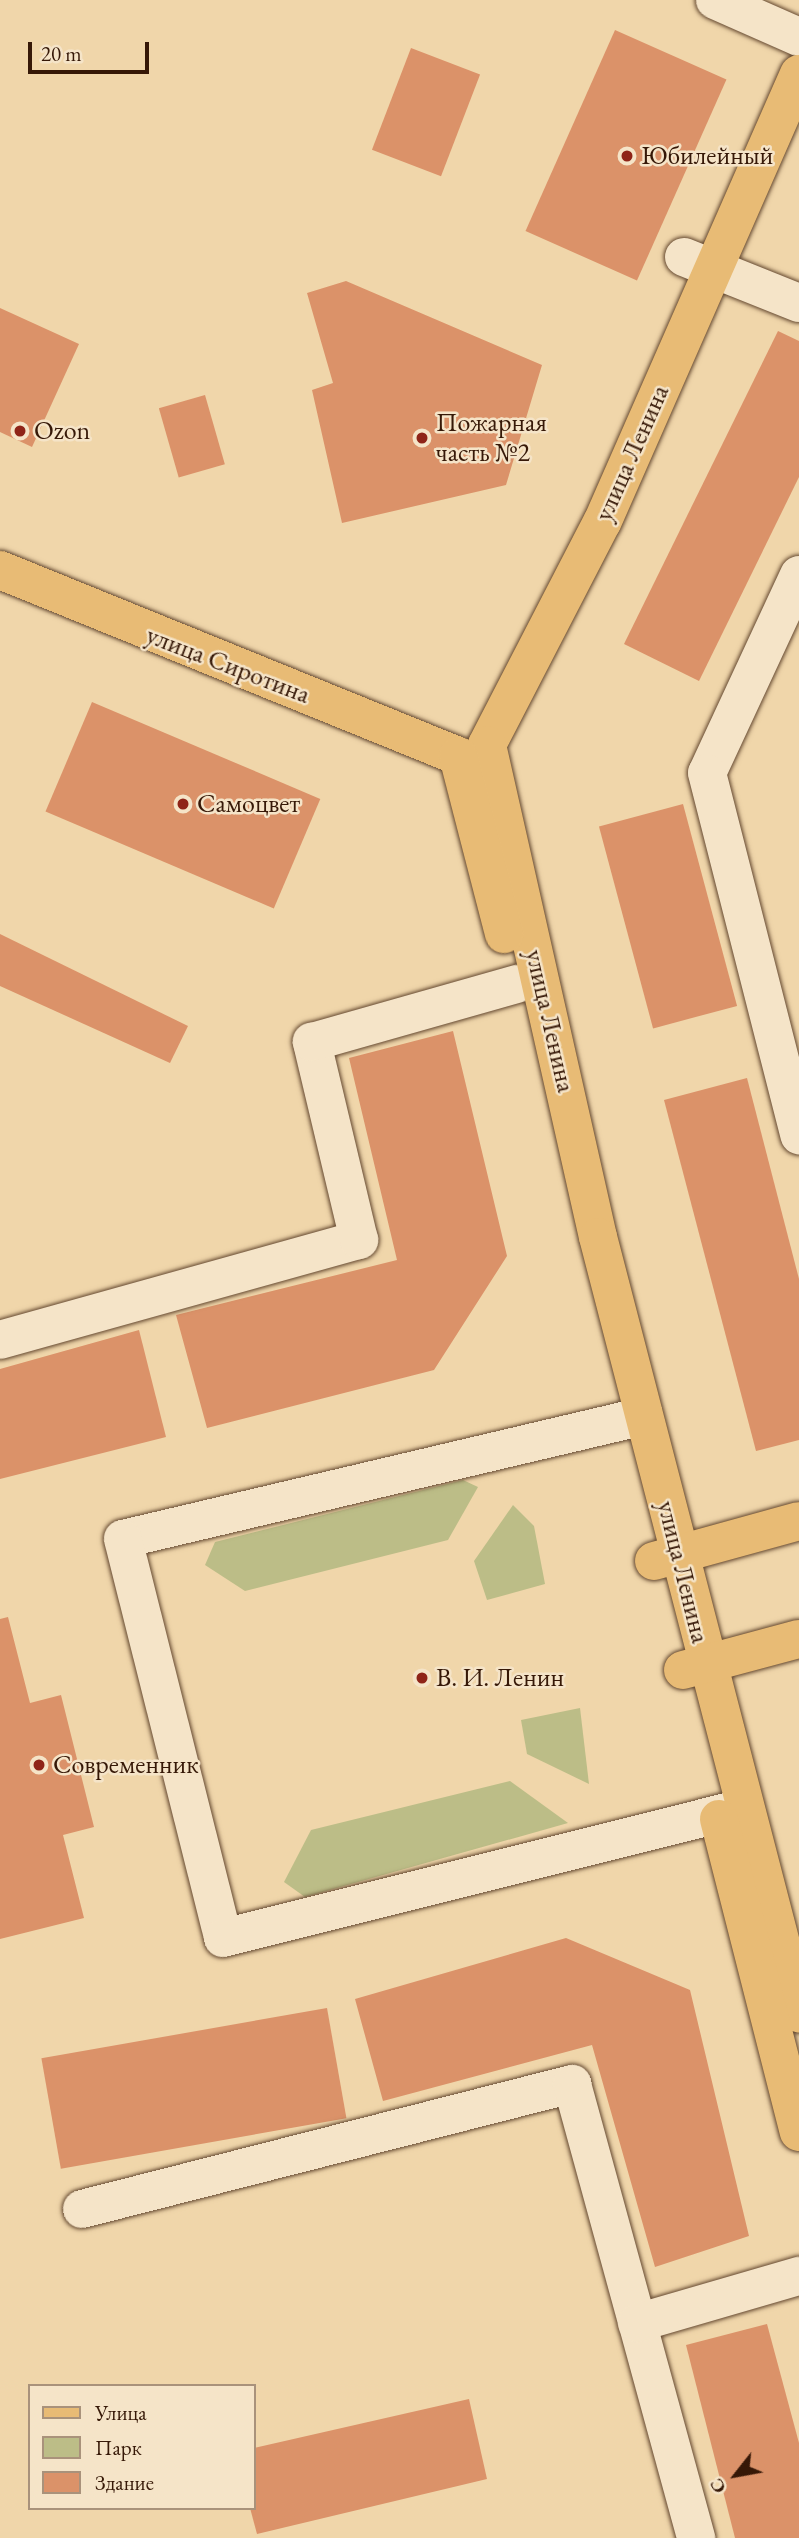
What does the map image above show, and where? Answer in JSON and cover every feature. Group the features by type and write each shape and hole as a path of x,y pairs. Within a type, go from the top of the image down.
{"main road":[{"name":"улица Ленина","path":"799,74 699,263 603,522 473,751 631,1419 731,1811 799,2013"},
{"name":"улица Сиротина","path":"0,570 473,751"},
{"path":"473,751 517,984 631,1419"},
{"path":"666,1557 799,1521"},
{"path":"694,1667 799,1639"},
{"path":"731,1811 799,2132"}],"lane":[{"path":"715,0 799,37"},
{"path":"699,263 799,303"},
{"path":"799,575 707,773 799,1135"},
{"path":"0,1340 359,1240 312,1042 517,984"},
{"path":"631,1419 123,1539 223,1938 731,1811"},
{"path":"82,2209 572,2084 696,2538"},
{"path":"637,2323 799,2276"}],"green space":[{"path":"463,1480 478,1487 448,1540 245,1591 205,1565 215,1542"},
{"path":"513,1505 534,1526 545,1584 487,1600 474,1561"},
{"path":"580,1708 589,1784 527,1754 521,1720"},
{"path":"510,1781 568,1823 305,1897 284,1882 311,1830"}],"building":[{"name":"Юбилейный","path":"615,30 726,80 637,281 526,231"},
{"path":"411,48 480,75 441,176 372,150"},
{"name":"Пожарная часть №2","path":"346,281 542,365 506,485 342,523 312,390 333,383 307,293"},
{"path":"0,308 79,344 32,447 0,432"},
{"path":"778,331 799,341 799,477 699,681 624,644"},
{"path":"205,395 225,464 179,477 159,408"},
{"name":"Самоцвет","path":"92,702 320,799 274,908 46,812"},
{"path":"683,804 737,1006 653,1028 599,827"},
{"path":"0,934 188,1026 170,1063 0,986"},
{"path":"453,1031 507,1256 434,1370 207,1428 176,1315 397,1260 349,1058"},
{"path":"747,1078 799,1279 799,1440 756,1451 664,1100"},
{"path":"139,1330 166,1437 0,1479 0,1369"},
{"name":"Современник","path":"8,1617 30,1703 61,1695 94,1827 63,1835 84,1918 0,1939 0,1619"},
{"path":"566,1938 690,1990 749,2236 655,2267 592,2045 383,2101 355,1999"},
{"path":"327,2008 346,2118 61,2169 41,2058"},
{"path":"767,2324 799,2443 799,2538 735,2538 686,2345"},
{"path":"469,2399 487,2479 257,2534 251,2510 256,2510 256,2448"}],"place":[{"name":"Юбилейный","path":"627,156"},
{"name":"Ozon","path":"20,431"},
{"name":"Пожарная часть №2","path":"422,438"},
{"name":"Самоцвет","path":"183,804"},
{"name":"В. И. Ленин","path":"422,1678"},
{"name":"Современник","path":"39,1765"}]}
